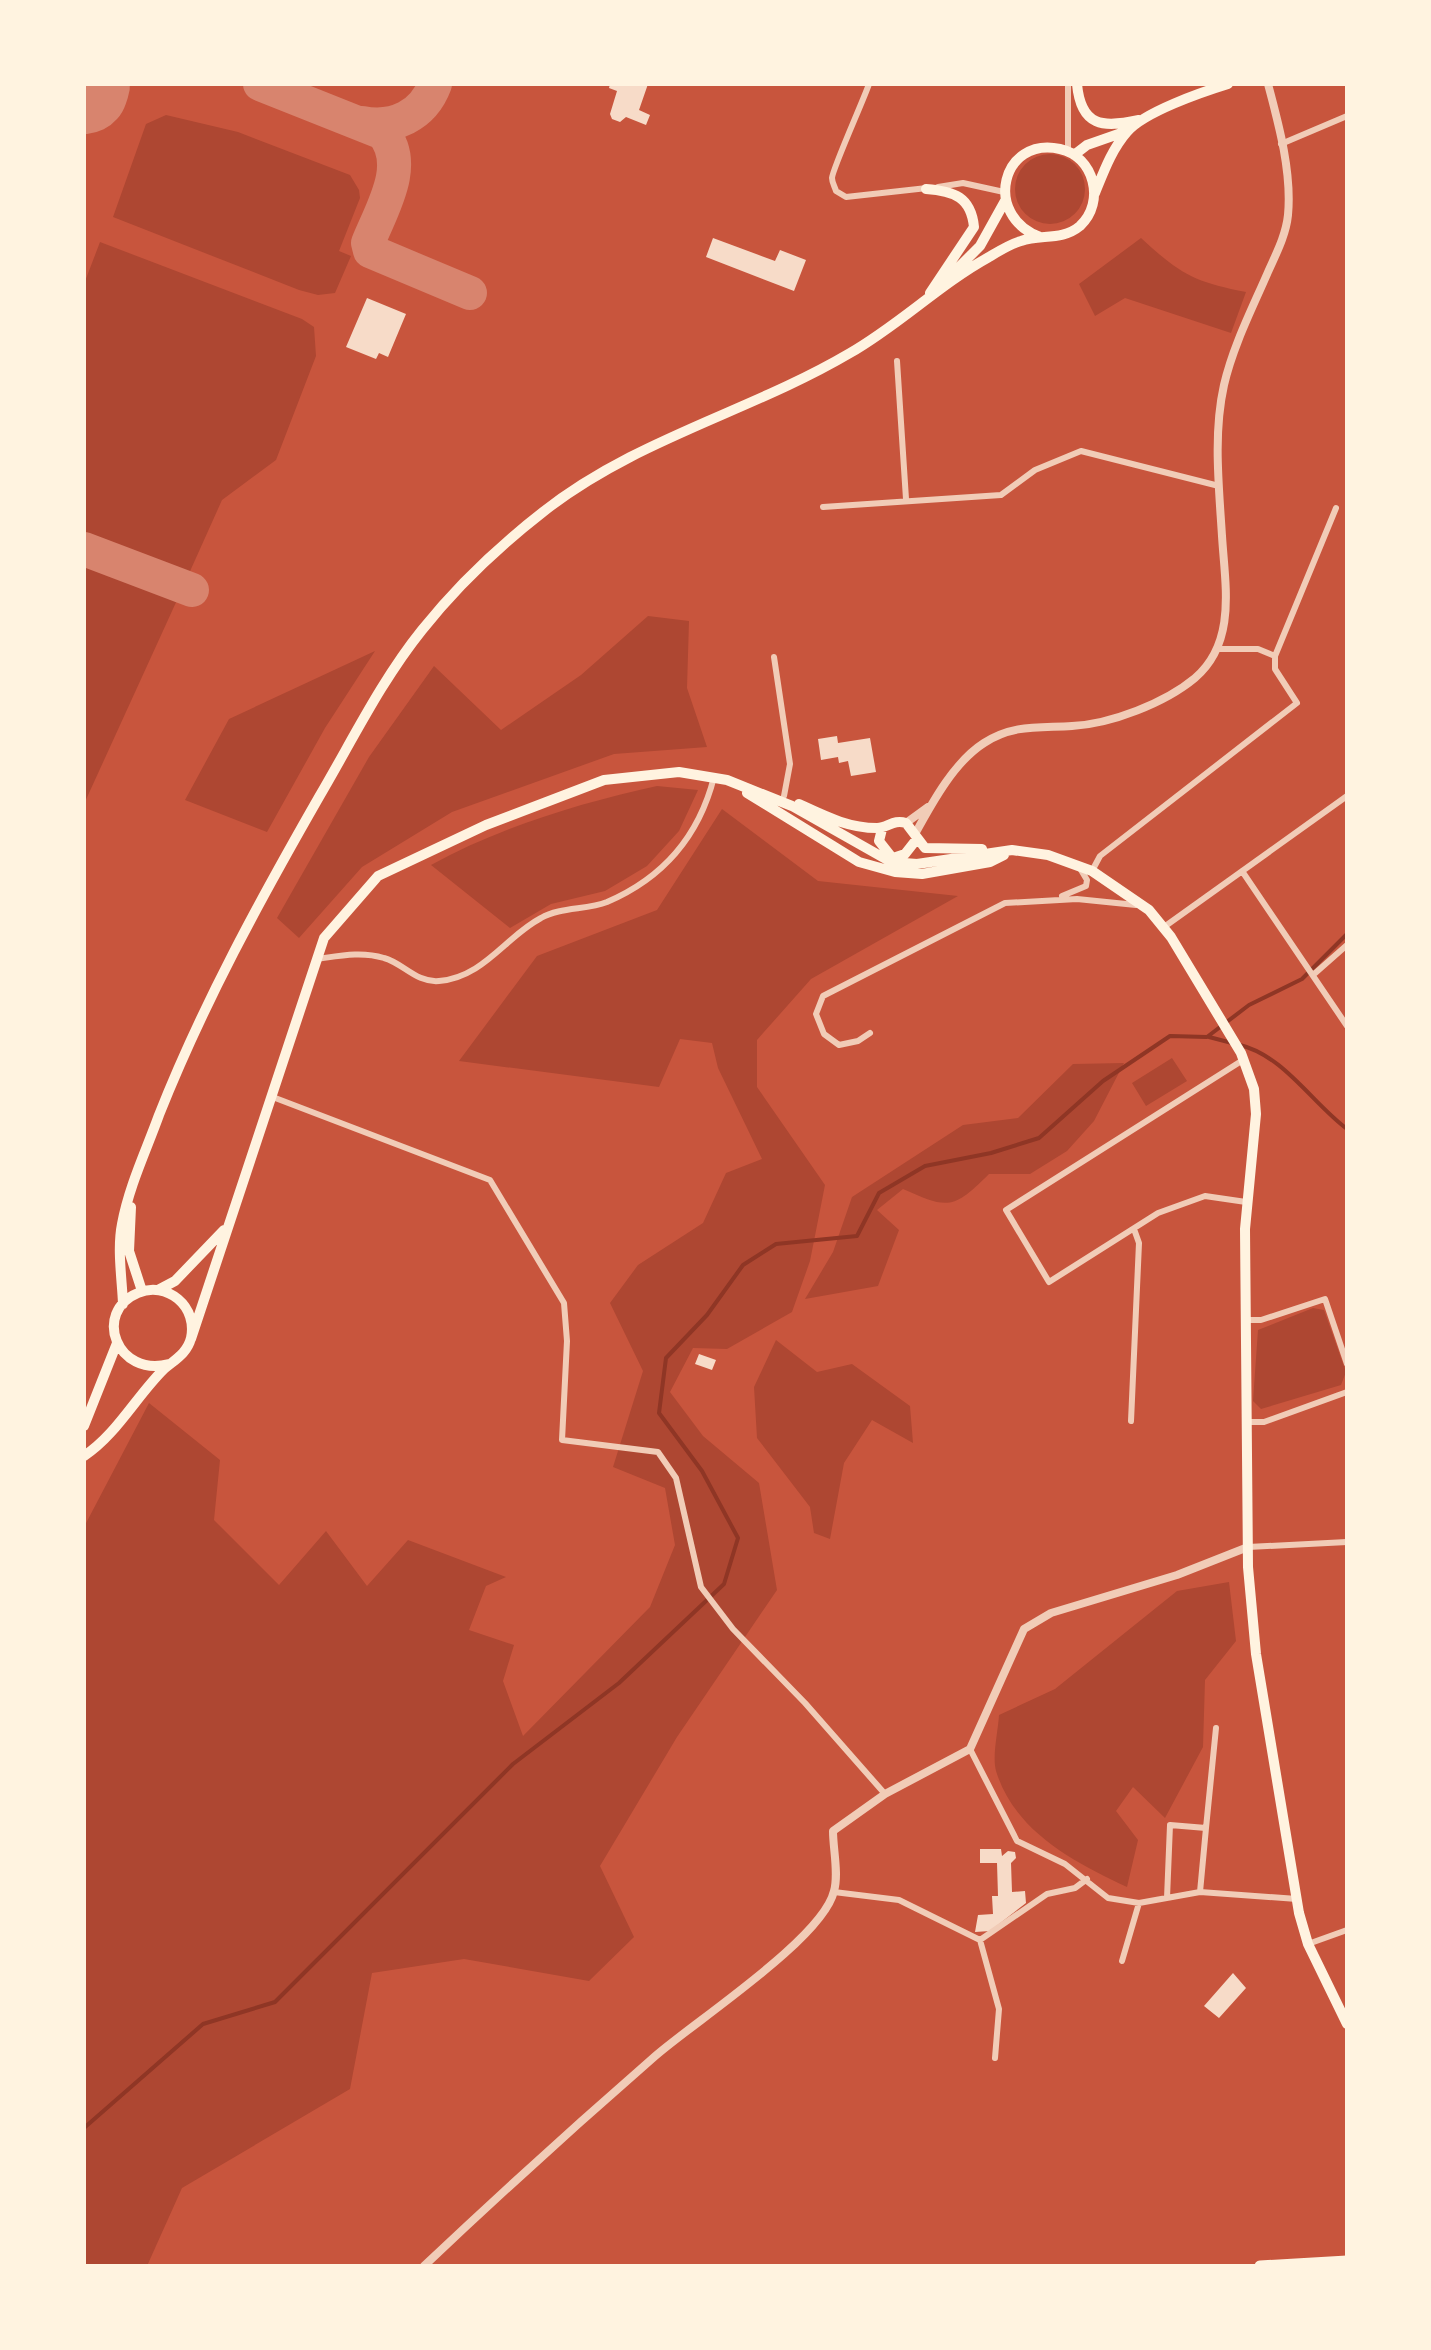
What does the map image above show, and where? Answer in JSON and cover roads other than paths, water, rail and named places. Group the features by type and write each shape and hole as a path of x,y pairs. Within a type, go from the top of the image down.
{"highway":[{"path":"1077,84 1084,113 1097,123 1117,125 1141,120 1228,84"},
{"path":"1071,153 1127,131 1141,120"},
{"path":"123,1304 121,1228 135,1177 192,1032 262,898 386,682 422,630 474,572 545,510 591,478 641,449 852,353 982,261 1017,242 1040,237 1053,238 1077,228 1086,219 1107,162 1127,131"},
{"path":"926,299 980,246 1004,196 1011,168 1020,158 1043,148 1071,153 1090,172 1095,194"},
{"path":"926,189 952,191 962,197 973,216 974,227 926,299"},
{"path":"1004,196 1017,224 1040,237"},
{"path":"84,1456 186,1349 324,938 378,876 486,825 604,780 679,772 714,777 784,796 856,827 882,829 895,821 906,823 925,848 1012,850 1048,855 1092,871 1149,910 1164,927 1242,1056 1254,1089 1256,1114 1246,1202 1245,1422 1248,1547 1256,1654 1297,1899 1308,1944 1347,2024"},
{"path":"727,780 859,862 895,872 922,874 965,867 990,862 1012,850"},
{"path":"727,780 792,806 903,868 950,864 965,867"},
{"path":"805,828 860,856 879,862 905,854 916,837"},
{"path":"882,829 879,841 892,860 917,864 1012,850"},
{"path":"135,1177 129,1251 142,1291"},
{"path":"84,1426 117,1343 116,1316 123,1304 142,1291 158,1290 175,1281 228,1226"},
{"path":"158,1290 182,1302 189,1313 191,1339"},
{"path":"117,1343 133,1362 157,1367 169,1364"},
{"path":"1260,2266 1347,2261"}],"street":[{"path":"869,84 847,143 835,163 832,179 836,191 846,197 963,183 1004,196"},
{"path":"1068,84 1071,153"},
{"path":"906,823 931,804 981,744 1020,727 1072,726 1111,718 1161,698 1192,680 1209,664 1218,649 1226,603 1219,486 1224,386 1235,348 1282,240 1288,216 1281,144 1268,84"},
{"path":"1281,144 1347,116"},
{"path":"897,361 906,499"},
{"path":"823,507 1001,495 1035,470 1081,451 1219,486"},
{"path":"1092,871 1100,856 1297,703 1275,669 1275,656 1336,508"},
{"path":"1218,649 1258,649 1275,656"},
{"path":"774,657 790,764 784,796"},
{"path":"317,959 364,953 388,959 409,974 435,982 462,977 502,951 542,917 606,903 653,877 696,830 714,777"},
{"path":"1164,927 1347,796"},
{"path":"916,837 931,804"},
{"path":"1047,900 1086,886 1087,880 1077,865"},
{"path":"1242,871 1347,1026"},
{"path":"870,1033 858,1041 839,1045 824,1034 816,1014 823,996 1005,903 1104,900 1149,910"},
{"path":"1313,975 1347,945"},
{"path":"1242,1056 1006,1210 1049,1282 1158,1213 1205,1196 1246,1202"},
{"path":"270,1096 490,1180 564,1303 567,1341 562,1440 658,1452 676,1478 701,1587 733,1629 805,1703 885,1794"},
{"path":"1131,1421 1139,1243 1134,1229"},
{"path":"1246,1320 1261,1320 1325,1299 1344,1343 1347,1364"},
{"path":"1245,1422 1264,1422 1347,1392"},
{"path":"424,2266 515,2178 658,2053 779,1959 815,1921 834,1892 833,1831 885,1794 970,1749 1024,1629 1051,1613 1177,1575 1248,1547 1347,1542"},
{"path":"1200,1892 1216,1728"},
{"path":"970,1749 1017,1841 1087,1879 1108,1898 1139,1903 1200,1892 1297,1899"},
{"path":"1167,1898 1170,1825 1206,1828"},
{"path":"980,1940 1047,1894 1075,1888 1087,1879"},
{"path":"834,1892 899,1900 980,1940 999,2009 995,2058"},
{"path":"1122,1961 1139,1903"},
{"path":"1308,1944 1347,1930"}],"waterway":[{"path":"84,2128 203,2024 275,2002 513,1764 619,1683 724,1584 738,1538 702,1471 659,1413 666,1358 707,1315 743,1265 776,1244 857,1236 879,1193 925,1166 991,1153 1039,1138 1103,1081 1170,1036 1207,1037 1249,1005 1302,979 1347,934"},
{"path":"1209,1037 1232,1043"},
{"path":"1240,1045 1270,1059 1347,1129"}]}
